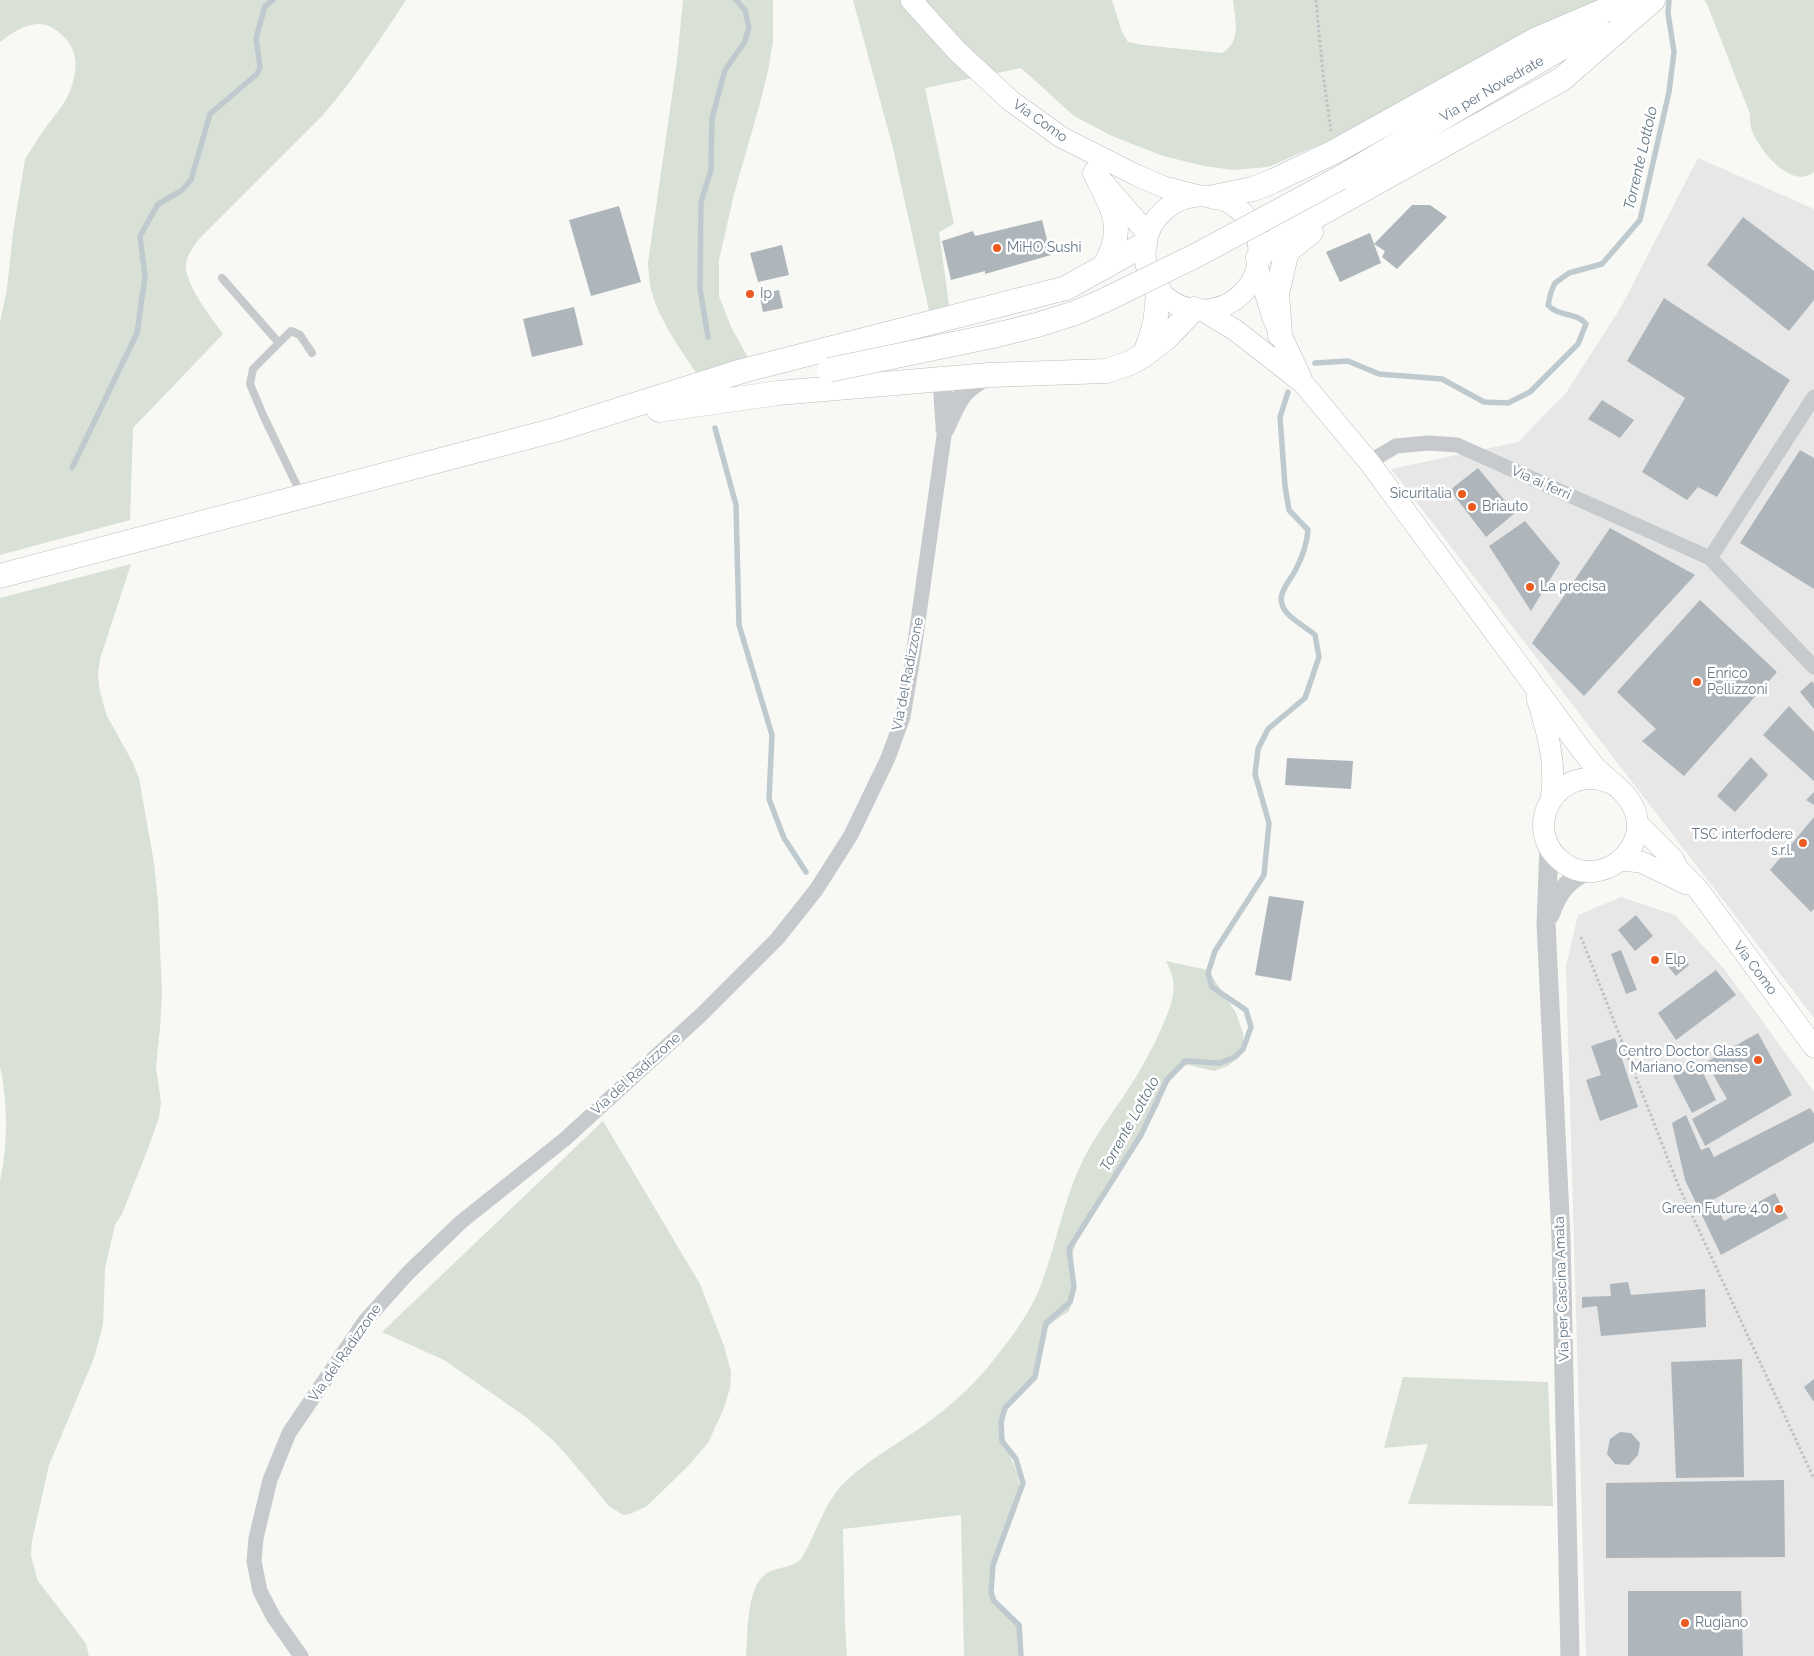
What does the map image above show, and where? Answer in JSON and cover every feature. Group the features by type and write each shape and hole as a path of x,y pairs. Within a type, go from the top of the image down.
{"main road":[{"name":"Via Como","path":"912,0 957,51 1011,101 1061,137 1164,187 1206,196"},
{"path":"1614,784 1602,778 1581,778 1563,786 1547,805 1544,822 1545,836 1549,847 1559,860 1569,867 1585,872 1599,871 1622,860 1631,850 1637,835 1638,824 1631,802 1623,792 1614,784 1596,768 1369,462 1303,383 1235,330 1198,310 1172,301 1158,289 1147,268 1145,259 1147,239 1154,220 1164,210 1179,200 1253,189 1273,181 1334,152 1537,39 1643,1"},
{"path":"593,419 778,393 989,375 1106,371 1130,363 1144,355 1198,310 1225,305 1239,296 1249,285 1258,262 1270,245 1284,234 1562,79 1643,1"},
{"name":"Via per Novedrate","path":"593,419 704,393 829,370 992,336 1075,313 1197,255 1340,178 1643,1"},
{"path":"1061,137 1095,173 1147,239"},
{"path":"1095,173 1112,208 1116,229 1116,241 1113,252 1104,268"},
{"path":"1280,335 1277,293 1287,251 1360,193"},
{"path":"1206,196 1226,201 1241,212 1250,222 1257,239 1258,262 1268,305 1303,383"},
{"path":"0,576 593,419 742,371 1058,291 1104,268 1147,239"},
{"path":"1144,355 1153,335 1158,289"},
{"path":"1532,683 1549,741 1554,783 1551,798"},
{"name":"Via Como","path":"1638,824 1697,888 1814,1047"},
{"name":"Via Como","path":"1622,860 1641,862 1652,866 1697,888"}],"street":[{"path":"945,429 958,400 966,390 989,375"},
{"path":"942,380 945,429"},
{"path":"1710,558 1814,397"},
{"name":"Via del Radizzone","path":"301,1656 274,1618 260,1591 254,1560 256,1538 270,1480 289,1433 365,1321 408,1273 461,1222 565,1139 701,1015 777,939 816,890 851,835 888,758 902,717 914,658 945,429"},
{"name":"Via ai ferri","path":"1369,462 1396,446 1457,445 1710,558 1814,667"},
{"name":"Via per Cascina Amata","path":"1549,847 1546,923 1561,1238 1570,1656"},
{"name":"Via per Cascina Amata","path":"1546,923 1559,893 1577,876 1585,872"}],"lane":[{"path":"222,278 279,343"},
{"path":"302,496 250,384 254,369 291,331 300,335 312,353"}],"path":[{"path":"1316,0 1323,74 1334,152"},
{"path":"1581,937 1679,1187 1814,1479"}],"shaded area":[{"path":"0,0 406,0 356,73 323,115 199,239 189,254 186,271 193,290 223,334 133,428 130,520 0,555 0,322 7,289 13,233 25,159 68,96 76,64 75,56 68,41 53,28 46,25 39,24 25,27 0,42"},
{"path":"683,0 773,0 773,41 768,71 734,194 719,260 719,296 731,327 750,361 697,374 659,313 651,290 648,263 677,61"},
{"path":"853,0 1112,0 1122,32 1128,42 1222,53 1232,43 1235,36 1236,23 1233,0 1613,0 1535,32 1326,142 1268,167 1233,170 1204,166 1163,156 1112,136 1074,116 1021,68 925,88 954,224 939,232 950,312 930,315 893,148"},
{"path":"1704,0 1814,0 1814,172 1805,176 1787,173 1770,158 1757,141 1751,128 1750,114"},
{"path":"1698,158 1814,209 1814,1018 1391,469 1518,442 1566,393 1621,307"},
{"path":"131,564 100,659 98,673 99,686 107,716 133,763 139,778 154,863 158,902 162,993 156,1067 161,1102 159,1117 149,1146 122,1214 115,1225 105,1268 103,1325 94,1358 49,1465 32,1541 31,1556 38,1581 86,1644 89,1656 0,1656 0,1181 6,1124 0,1066 0,598"},
{"path":"1621,897 1675,915 1725,970 1814,1092 1814,1656 1586,1656 1566,966 1578,915"},
{"path":"1166,961 1208,970 1236,1013 1243,1033 1243,1042 1235,1060 1228,1066 1214,1071 1188,1065 1177,1069 1171,1075 1158,1107 1077,1240 1069,1266 1073,1278 1073,1300 1069,1311 1052,1323 1044,1333 1040,1346 1038,1368 1033,1381 1004,1412 1001,1426 1002,1436 1016,1470 1019,1487 1015,1508 992,1572 991,1593 1016,1626 1019,1637 1019,1656 964,1656 961,1515 843,1529 847,1656 746,1656 751,1600 759,1580 770,1571 793,1564 801,1559 830,1501 843,1484 873,1459 926,1424 966,1391 1016,1331 1039,1290 1070,1190 1084,1158 1142,1067 1168,1014 1174,987"},
{"path":"603,1121 700,1284 724,1346 731,1372 730,1388 724,1408 708,1443 688,1466 647,1506 630,1514 623,1515 609,1506 554,1441 526,1417 444,1360 382,1332"},
{"path":"1403,1377 1548,1382 1553,1506 1408,1504 1428,1444 1384,1448"}],"building":[{"path":"1412,205 1430,205 1447,217 1397,269 1382,257 1385,251 1374,244"},
{"path":"619,206 641,282 591,296 569,220"},
{"path":"1743,217 1814,271 1814,300 1789,331 1707,265"},
{"name":"MiHO Sushi","path":"1042,220 1051,255 985,274 985,271 951,280 942,241 973,231 975,236"},
{"path":"1370,233 1381,263 1340,282 1326,252"},
{"path":"782,245 789,275 758,282 750,253"},
{"path":"779,290 783,308 763,312 759,294"},
{"path":"1664,298 1790,380 1717,497 1698,487 1687,500 1642,472 1685,398 1627,361"},
{"path":"574,307 583,345 532,357 523,319"},
{"path":"1602,400 1634,420 1620,438 1588,419"},
{"path":"1800,450 1814,458 1814,589 1740,543"},
{"path":"1478,468 1515,513 1486,537 1450,490"},
{"name":"La precisa","path":"1525,521 1560,563 1531,611 1489,546"},
{"path":"1610,528 1695,575 1584,696 1532,643"},
{"name":"Enrico Pellizzoni","path":"1700,600 1777,672 1684,776 1642,741 1656,729 1617,692"},
{"path":"1812,681 1814,684 1814,709 1800,692"},
{"path":"1789,706 1814,732 1814,781 1763,735"},
{"path":"1751,757 1768,775 1735,812 1717,796"},
{"path":"1287,758 1353,761 1351,789 1285,785"},
{"path":"1814,792 1814,805 1806,800"},
{"name":"TSC interfodere s.r.l.","path":"1814,817 1814,909 1811,912 1770,870"},
{"path":"1269,896 1304,901 1291,981 1255,975"},
{"path":"1636,915 1653,936 1635,951 1618,930"},
{"path":"1621,950 1637,990 1626,994 1611,954"},
{"path":"1680,953 1689,965 1676,976 1666,964"},
{"path":"1716,970 1736,995 1676,1040 1658,1013"},
{"path":"1758,1033 1792,1095 1705,1146 1692,1119 1727,1099 1706,1062"},
{"path":"1615,1038 1638,1107 1600,1121 1586,1080 1601,1075 1591,1046"},
{"path":"1698,1062 1716,1100 1692,1113 1673,1076"},
{"path":"1810,1108 1814,1114 1814,1142 1713,1200 1724,1221 1775,1193 1788,1218 1721,1255 1685,1180 1672,1123 1686,1115 1701,1150 1709,1147 1714,1157"},
{"path":"1628,1282 1631,1295 1705,1289 1706,1327 1601,1336 1597,1306 1582,1308 1582,1297 1611,1296 1610,1284"},
{"path":"1742,1359 1744,1477 1676,1478 1671,1362"},
{"path":"1814,1379 1814,1402 1804,1387"},
{"path":"1620,1432 1631,1433 1640,1443 1638,1455 1629,1465 1615,1464 1607,1454 1610,1439"},
{"path":"1784,1480 1785,1557 1606,1558 1606,1483"},
{"name":"Rugiano","path":"1628,1591 1741,1591 1743,1656 1628,1656"}],"waterway":[{"path":"72,468 137,333 145,277 140,236 158,204 181,191 191,180 210,114 257,74 260,67 256,38 265,6 273,0"},
{"path":"708,337 700,289 701,202 711,170 712,118 725,70 744,43 749,28 745,10 736,0"},
{"name":"Torrente Lottolo","path":"1315,363 1348,361 1379,374 1442,379 1484,402 1508,403 1530,392 1578,344 1586,324 1578,318 1552,309 1548,305 1551,292 1555,283 1569,273 1602,264 1640,220 1669,92 1674,52 1668,13 1669,0"},
{"name":"Torrente Lottolo","path":"1021,1656 1019,1625 994,1601 991,1592 993,1565 1023,1483 1016,1459 1002,1441 1001,1422 1005,1408 1035,1377 1046,1323 1070,1302 1074,1287 1069,1249 1141,1135 1167,1080 1185,1061 1220,1063 1235,1057 1243,1049 1251,1027 1246,1010 1212,987 1208,973 1215,951 1264,875 1269,823 1255,774 1258,749 1268,729 1305,698 1319,657 1315,635 1290,616 1281,602 1283,591 1302,556 1308,530 1289,510 1285,486 1280,417 1288,392"},
{"path":"715,428 736,505 739,625 772,735 769,799 784,838 806,872"}],"place":[{"name":"MiHO Sushi","path":"997,248"},
{"name":"Ip","path":"750,294"},
{"name":"Sicuritalia","path":"1462,494"},
{"name":"Briauto","path":"1472,507"},
{"name":"La precisa","path":"1530,587"},
{"name":"Enrico Pellizzoni","path":"1697,682"},
{"name":"TSC interfodere s.r.l.","path":"1803,843"},
{"name":"Elp","path":"1655,960"},
{"name":"Centro Doctor Glass Mariano Comense","path":"1758,1060"},
{"name":"Green Future 4.0","path":"1779,1209"},
{"name":"Rugiano","path":"1685,1623"}]}
